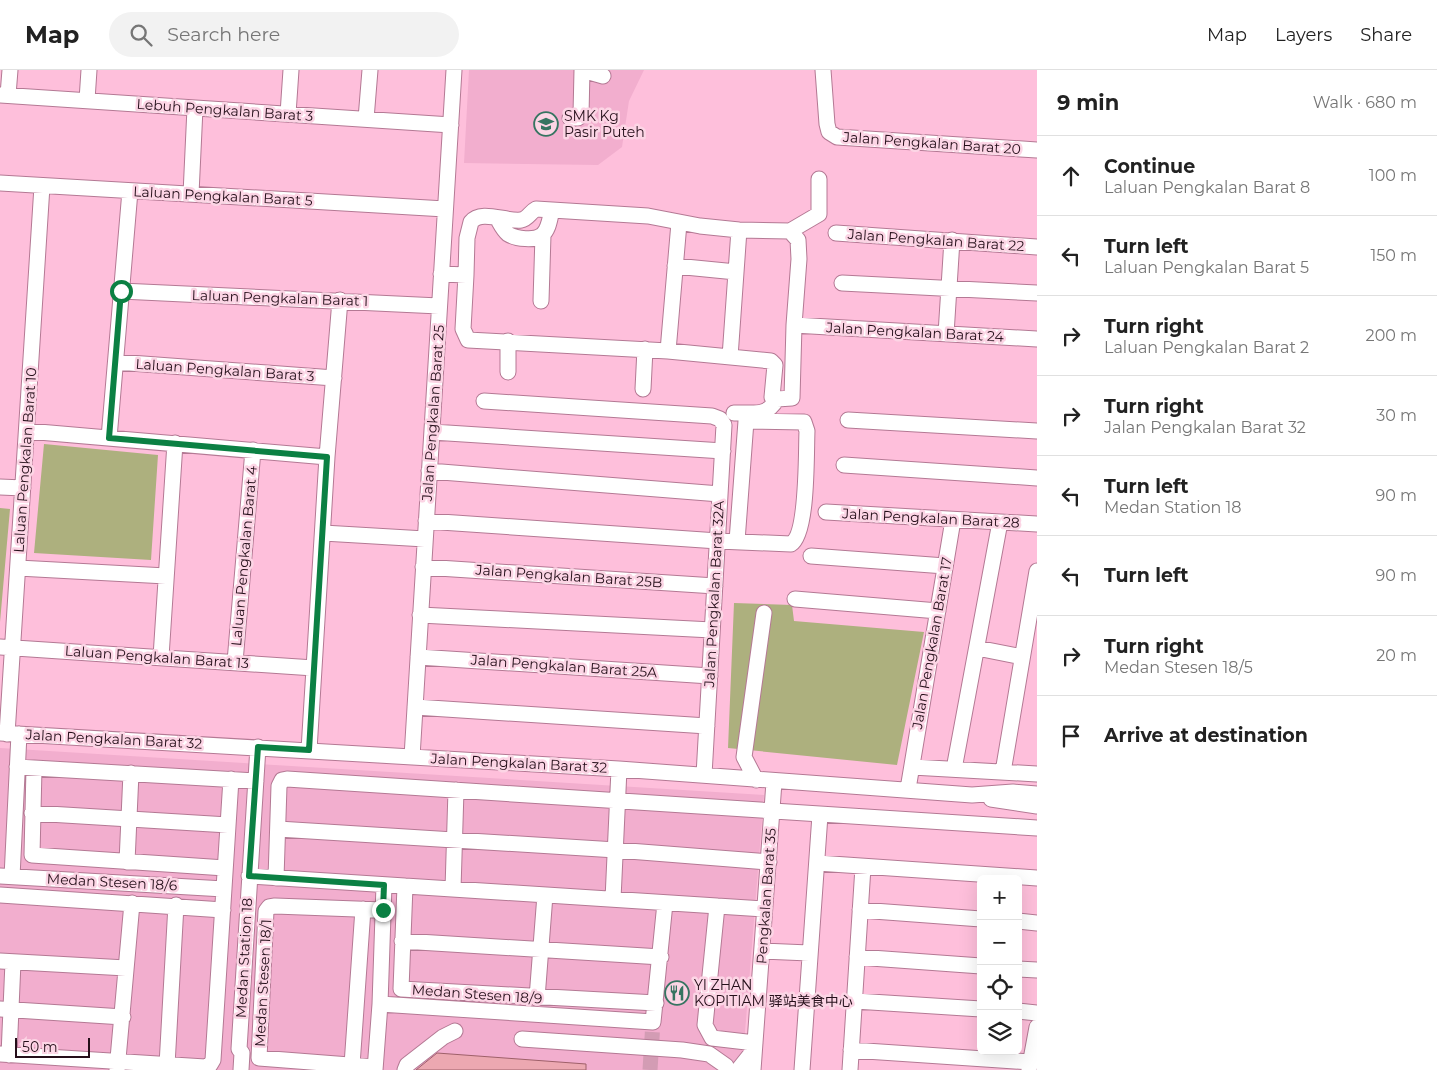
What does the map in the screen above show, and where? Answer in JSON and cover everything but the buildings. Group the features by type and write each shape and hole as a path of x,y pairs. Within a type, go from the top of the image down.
{"street":[{"path":"4,95 10,70"},
{"path":"87,100 89,70"},
{"path":"288,114 291,70"},
{"path":"366,119 370,70"},
{"name":"Jalan Pengkalan Barat 25","path":"412,757 454,70"},
{"path":"570,118 578,118 581,115 582,70 603,76"},
{"name":"Jalan Pengkalan Barat 20","path":"822,70 829,132 837,137 1037,150"},
{"name":"Lebuh Pengkalan Barat 3","path":"4,95 451,125"},
{"path":"191,194 194,108"},
{"path":"790,231 798,240 800,259 794,325 792,398 777,399 772,397 774,362 645,349 468,340 465,336 467,238 471,222 479,216 519,220 530,216 536,209 648,216 679,223 738,230 790,231 819,214 819,179"},
{"name":"Laluan Pengkalan Barat 5","path":"0,183 446,208"},
{"name":"Laluan Pengkalan Barat 10","path":"6,876 6,855 17,767 9,734 5,686 7,647 18,568 42,186"},
{"path":"109,438 130,190"},
{"path":"541,300 543,235 552,210"},
{"path":"497,218 506,232 513,237 532,238 543,235"},
{"path":"668,351 679,223"},
{"path":"730,357 738,230"},
{"name":"Jalan Pengkalan Barat 22","path":"836,233 1037,247"},
{"path":"946,334 952,240"},
{"path":"676,266 736,272"},
{"path":"442,274 466,275"},
{"path":"842,283 1037,293"},
{"name":"Laluan Pengkalan Barat 1","path":"121,291 440,306"},
{"path":"309,750 327,457 340,300"},
{"name":"Jalan Pengkalan Barat 24","path":"794,325 1037,339"},
{"path":"508,341 508,372"},
{"path":"643,389 645,349"},
{"name":"Laluan Pengkalan Barat 3","path":"116,362 334,378"},
{"path":"734,412 766,412 772,408 777,399"},
{"path":"484,401 712,416 720,419 726,429 720,494"},
{"path":"848,420 1037,432"},
{"path":"426,521 718,541 791,544 797,538 803,509 807,431 804,422 746,421 737,541"},
{"path":"27,431 327,457"},
{"path":"432,432 724,451"},
{"path":"161,657 175,443"},
{"name":"Laluan Pengkalan Barat 4","path":"235,662 253,450"},
{"path":"844,465 1037,478"},
{"name":"Jalan Pengkalan Barat 32A","path":"429,471 720,494 704,776"},
{"path":"0,488 23,488"},
{"name":"Jalan Pengkalan Barat 28","path":"826,512 1037,524"},
{"name":"Jalan Pengkalan Barat 17","path":"908,789 953,520"},
{"path":"954,769 1000,522"},
{"path":"322,533 425,539"},
{"path":"812,556 945,566"},
{"name":"Jalan Pengkalan Barat 25B","path":"423,567 715,586"},
{"path":"18,568 166,576"},
{"path":"1003,772 1037,571"},
{"path":"795,599 938,611"},
{"path":"756,780 744,757 764,613"},
{"path":"420,615 712,630"},
{"name":"Laluan Pengkalan Barat 13","path":"7,647 314,668"},
{"path":"977,648 1022,657"},
{"name":"Jalan Pengkalan Barat 25A","path":"418,657 710,676"},
{"path":"414,707 707,726"},
{"name":"Jalan Pengkalan Barat 32","path":"9,734 309,750 774,782 908,789 972,795 1013,792 1037,794"},
{"name":"Medan Station 18","path":"241,1070 242,1054 239,1049 258,747"},
{"path":"17,767 256,781"},
{"path":"912,767 1037,774"},
{"path":"34,768 32,856 224,868"},
{"path":"613,900 620,770"},
{"path":"127,862 131,773"},
{"path":"126,968 6,961 4,1054 118,1066 168,1065 205,1067 212,1063 231,779"},
{"path":"276,878 279,786 282,780 287,779 618,800 772,813 1037,828"},
{"name":"Pengkalan Barat 35","path":"752,1070 774,782"},
{"path":"453,889 456,790"},
{"path":"972,795 1037,806"},
{"path":"32,813 228,826"},
{"path":"802,1070 820,815"},
{"path":"278,829 616,850 769,862"},
{"path":"817,864 1037,878"},
{"path":"850,1070 863,867"},
{"name":"Medan Stesen 18/6","path":"6,876 224,889"},
{"path":"249,876 764,909"},
{"path":"375,1068 380,1004 384,885"},
{"name":"Medan Stesen 18/9","path":"380,1004 653,1022 656,1003 401,989 405,886"},
{"path":"0,895 223,910"},
{"path":"538,998 545,895"},
{"path":"118,1066 132,903"},
{"path":"656,1003 665,903"},
{"path":"168,1065 176,906"},
{"name":"Medan Stesen 18/1","path":"375,1068 260,1058 266,911 269,907 275,906 383,910"},
{"path":"717,906 705,1025 712,1038 754,1046 738,1070"},
{"path":"352,1065 363,909"},
{"path":"860,910 977,918"},
{"path":"1022,921 1037,923"},
{"path":"402,941 661,958"},
{"path":"762,951 809,953"},
{"path":"858,957 977,966"},
{"path":"1022,969 1037,970"},
{"path":"855,1002 977,1009"},
{"path":"5,1010 123,1017"},
{"path":"1022,1012 1037,1013"},
{"path":"852,1050 1029,1066 1037,1027"},
{"path":"404,1070 406,1065 443,1037 455,1031"},
{"path":"522,1039 709,1054 726,1066 726,1070"},
{"name":"Medan Station 18","path":"234,1070 235,1053 239,1049"}],"shaded area":[{"name":"SMK Kg Pasir Puteh","path":"469,70 644,70 629,101 622,147 598,165 464,163"},
{"path":"0,748 764,795 742,1070 0,1070"}],"green space":[{"path":"44,444 158,455 151,560 34,553"},
{"path":"0,508 10,509 0,622"},
{"path":"734,603 792,605 794,621 924,632 897,765 728,748"}],"tunnel":[{"path":"650,1070 653,1022"}],"place":[{"name":"SMK Kg Pasir Puteh","path":"546,124"},
{"name":"YI ZHAN KOPITIAM 驿站美食中心","path":"677,993"}],"route":[{"path":"121,291 109,438 327,457 309,750 258,747 249,876 384,885 383,910"}]}
